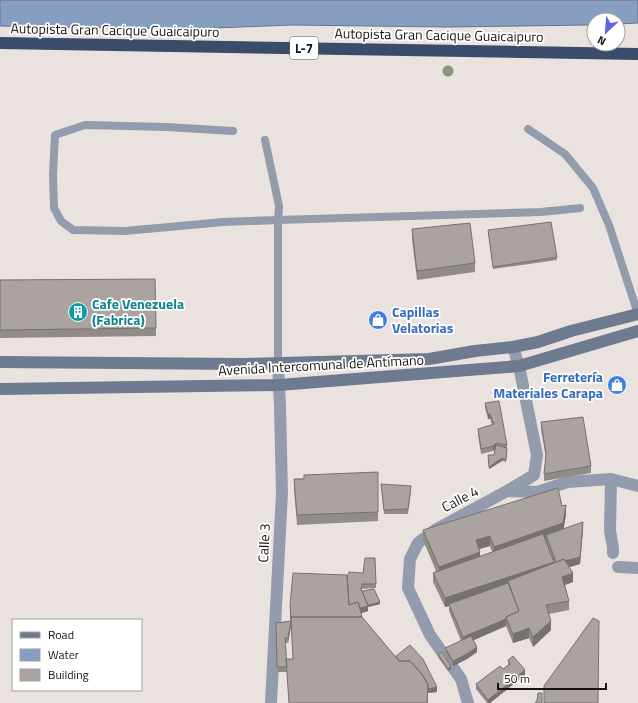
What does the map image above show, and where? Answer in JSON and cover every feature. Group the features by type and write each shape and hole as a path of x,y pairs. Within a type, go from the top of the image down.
{"highway":[{"name":"Autopista Gran Cacique Guaicaipuro","path":"0,43 638,54"}],"main road":[{"name":"Avenida Intercomunal de Antímano","path":"0,362 236,364 429,359 538,342 571,331 638,314"},
{"name":"Avenida Intercomunal de Antímano","path":"0,389 279,385 519,366 638,331"}],"street":[{"path":"513,347 519,366"},
{"name":"Calle 3","path":"271,703 282,493 278,363"},
{"name":"Calle 4","path":"468,703 461,679 430,635 408,588 410,559 418,543 435,530 534,475 537,455 519,366"},
{"path":"611,479 610,531 613,548 612,554"},
{"path":"507,491 537,492 568,482 611,479 638,486"},
{"path":"618,567 638,568"}],"lane":[{"path":"233,131 167,127 85,125 55,135 53,174 54,208 61,221 73,230 125,231 223,222 541,212 580,208"},
{"path":"528,129 565,154 593,188 610,225 638,314"},
{"path":"265,140 279,206 278,363"}],"water":[{"path":"0,0 638,0 638,23 626,24 626,12 586,12 586,25 449,27 292,25 189,29 0,26"}],"building":[{"path":"551,222 557,257 493,267 488,230"},
{"path":"470,223 475,263 417,271 412,229"},
{"name":"Cafe Venezuela (Fabrica)","path":"155,279 156,328 0,330 0,280"},
{"path":"499,401 507,445 496,443 493,446 481,449 478,429 494,424 490,414 488,414 485,403"},
{"path":"583,417 591,466 544,474 546,454 541,422"},
{"path":"496,445 507,448 506,460 502,458 489,467 488,455 494,455"},
{"path":"378,472 378,512 297,515 294,479 304,479 304,475"},
{"path":"381,484 411,486 408,509 384,510"},
{"path":"558,488 562,506 566,505 563,523 494,547 490,536 476,540 480,552 439,567 423,530"},
{"path":"583,522 580,557 565,561 564,559 556,562 546,535"},
{"path":"543,534 554,562 445,598 433,573"},
{"path":"365,558 375,558 376,584 362,584 361,589 368,606 360,608 358,602 349,605 347,577 349,572 363,573"},
{"path":"564,559 573,573 562,577 569,601 546,605 551,621 533,637 529,628 513,634 506,617 519,611 508,581"},
{"path":"293,573 347,575 349,605 358,602 362,617 291,617 291,619 290,605"},
{"path":"508,583 519,611 506,617 506,619 463,637 449,604"},
{"path":"374,589 380,602 368,605 362,591"},
{"path":"291,617 362,617 399,661 410,661 421,673 428,684 427,703 289,703 286,659 293,659"},
{"path":"593,618 599,621 598,703 544,703 544,686"},
{"path":"291,621 288,638 285,638 287,667 277,667 276,623"},
{"path":"471,636 477,647 453,661 445,648"},
{"path":"410,645 423,659 437,687 428,689 428,684 421,673 410,661 399,661 396,656"},
{"path":"442,652 451,666 448,669 438,654"},
{"path":"513,656 525,670 488,700 476,684 500,666 503,669 510,664 508,660"},
{"path":"538,693 542,693 542,703 535,703"}],"place":[{"name":"Cafe Venezuela (Fabrica)","path":"78,312"},
{"name":"Capillas Velatorias","path":"378,320"},
{"name":"Ferretería Materiales Carapa","path":"617,385"}]}
